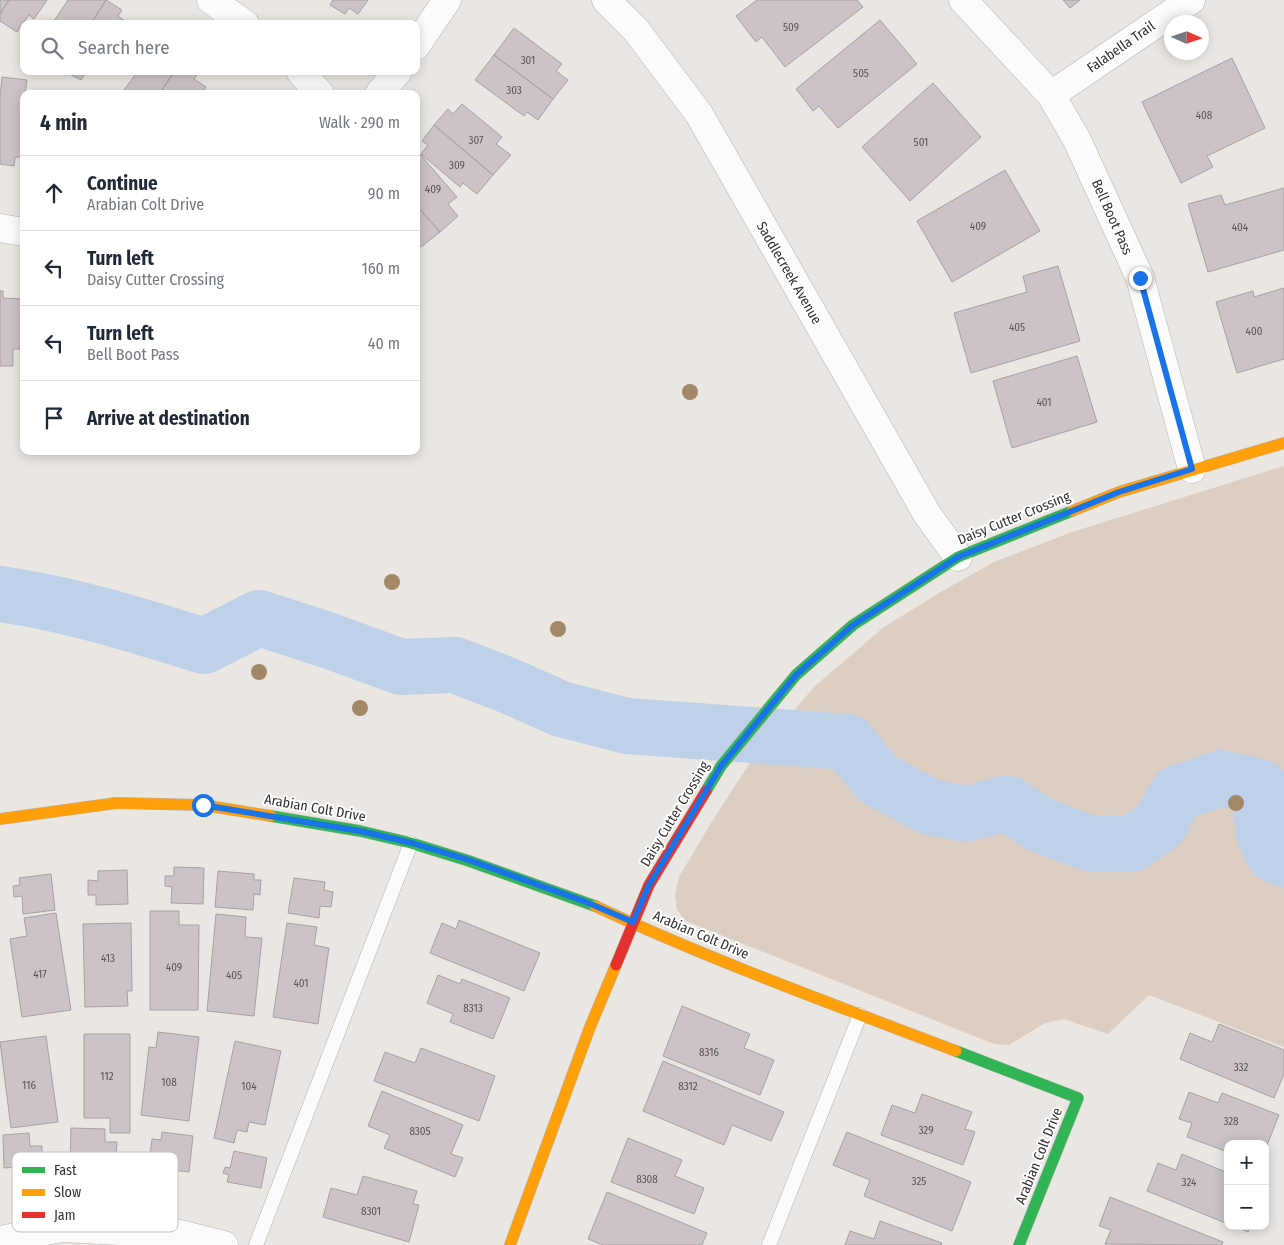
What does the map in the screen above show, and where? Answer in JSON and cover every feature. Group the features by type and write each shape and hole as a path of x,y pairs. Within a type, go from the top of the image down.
{"street":[{"path":"211,0 239,20"},
{"path":"420,40 447,0"},
{"name":"Saddlecreek Avenue","path":"606,0 636,30 699,114 927,514 958,557"},
{"name":"Bell Boot Pass","path":"963,0 1051,96 1077,140 1140,278 1192,469"},
{"name":"Falabella Trail","path":"1051,96 1191,0"},
{"path":"303,75 317,90"},
{"path":"382,90 395,75"},
{"path":"0,228 20,231"},
{"name":"Daisy Cutter Crossing","path":"510,1245 590,1027 649,885 721,766 796,675 853,625 958,557 1119,492 1284,443"},
{"name":"Arabian Colt Drive","path":"0,819 116,803 203,805 360,831 412,843 469,860 586,902 633,922 655,934 709,956 1078,1098 1019,1245"},
{"path":"0,1240 41,1232"},
{"path":"140,1232 180,1234 224,1245"}],"lane":[{"path":"256,1245 412,843"},
{"path":"769,1245 860,1014"}],"shaded area":[{"path":"1284,466 1284,1047 1149,995 1108,1034 1064,1019 1045,1023 1009,1045 994,1044 686,921 677,910 675,894 679,877 755,755 815,686 884,627 994,562 1072,532"}],"building":[{"path":"0,0 9,0 0,14"},
{"path":"9,0 47,0 34,19 29,15 25,20 20,20 20,28 17,32 0,21 0,14"},
{"path":"68,0 106,0 94,20 55,20"},
{"path":"106,0 122,10 118,16 124,20 94,20"},
{"path":"333,0 368,0 358,14 349,8 345,14 330,5"},
{"path":"757,0 857,0 863,7 785,67 762,37 756,42 736,16"},
{"path":"1063,0 1080,0 1070,8"},
{"path":"880,20 917,64 838,128 819,106 813,111 796,89"},
{"path":"514,28 562,64 556,71 568,80 553,99 494,55"},
{"path":"494,55 553,99 538,120 527,112 524,116 475,80"},
{"path":"1232,58 1265,128 1207,156 1213,167 1181,183 1142,102"},
{"path":"72,75 84,75 81,80"},
{"path":"135,75 172,75 162,90 124,90"},
{"path":"172,75 197,75 194,79 206,87 204,90 162,90"},
{"path":"2,77 27,80 26,90 20,90 20,157 15,157 14,166 0,164 0,96"},
{"path":"933,83 981,137 910,201 862,147"},
{"path":"462,104 502,137 496,144 511,155 493,175 434,125 448,109 453,114"},
{"path":"434,125 493,175 477,194 463,183 460,187 421,154 428,145 422,141"},
{"path":"420,154 457,197 448,204 458,216 440,232 420,210"},
{"path":"1005,170 1040,231 952,282 917,221"},
{"path":"1284,188 1284,250 1208,272 1188,204 1221,195 1225,205"},
{"path":"420,210 440,232 420,246"},
{"path":"1058,266 1080,341 971,373 954,313 1027,292 1023,276"},
{"path":"1284,288 1284,359 1237,373 1216,302 1253,291 1254,297"},
{"path":"0,291 3,291 3,298 20,299 20,349 13,349 13,366 0,366"},
{"path":"1077,356 1097,422 1012,448 993,381"},
{"path":"174,867 204,868 203,904 171,903 172,887 165,886 165,876 174,876"},
{"path":"127,870 128,904 96,905 96,895 88,895 88,880 98,881 98,871"},
{"path":"218,871 254,874 254,880 261,880 260,895 254,894 253,910 215,907"},
{"path":"51,874 55,910 23,914 22,896 14,897 13,886 20,885 19,878"},
{"path":"294,878 325,882 324,890 333,892 331,907 320,906 319,918 288,913"},
{"path":"150,911 179,911 179,925 199,925 198,1010 150,1010"},
{"path":"56,913 71,1010 22,1017 10,939 27,936 24,918"},
{"path":"216,914 246,917 245,937 262,938 254,1016 207,1011"},
{"path":"459,920 540,953 524,991 430,953 442,923 456,929"},
{"path":"131,923 132,991 127,991 128,1006 85,1007 83,924"},
{"path":"287,923 317,927 314,945 329,948 318,1024 273,1017"},
{"path":"438,975 460,984 462,979 510,998 493,1039 450,1022 453,1014 427,1003"},
{"path":"682,1006 750,1034 744,1048 774,1060 760,1095 663,1056"},
{"path":"1219,1024 1284,1050 1284,1074 1274,1098 1180,1059 1190,1033 1212,1042"},
{"path":"158,1032 199,1037 189,1121 141,1115 149,1047 156,1048"},
{"path":"84,1034 130,1034 130,1133 110,1133 110,1118 84,1118"},
{"path":"46,1036 58,1122 11,1128 0,1042"},
{"path":"235,1041 281,1051 265,1125 249,1122 247,1132 237,1130 234,1143 214,1138"},
{"path":"421,1048 495,1076 479,1121 374,1081 385,1052 415,1063"},
{"path":"663,1061 784,1112 771,1141 732,1125 724,1145 643,1111"},
{"path":"382,1091 463,1125 451,1154 463,1158 455,1177 384,1148 390,1135 368,1126"},
{"path":"1189,1092 1218,1103 1222,1093 1279,1115 1269,1140 1224,1140 1224,1151 1187,1137 1192,1123 1179,1119"},
{"path":"922,1094 972,1112 965,1129 975,1132 963,1165 881,1135 892,1105 915,1113"},
{"path":"71,1128 105,1129 105,1142 117,1142 116,1152 70,1152"},
{"path":"162,1132 193,1136 189,1172 178,1171 178,1152 150,1152 152,1139 161,1140"},
{"path":"847,1132 971,1182 952,1231 864,1196 870,1180 833,1165"},
{"path":"29,1133 30,1146 42,1146 42,1152 12,1152 12,1167 4,1168 3,1135"},
{"path":"628,1138 682,1160 675,1176 704,1188 694,1214 611,1182"},
{"path":"234,1151 267,1158 261,1188 227,1182 229,1175 223,1173 225,1167 230,1168"},
{"path":"1182,1154 1224,1171 1224,1222 1147,1191 1158,1163 1176,1170"},
{"path":"363,1176 417,1191 413,1204 419,1205 409,1242 323,1217 331,1188 357,1195"},
{"path":"607,1192 707,1233 702,1245 603,1245 588,1239"},
{"path":"1110,1197 1223,1242 1222,1245 1105,1244 1111,1230 1099,1226"},
{"path":"880,1221 942,1243 941,1245 845,1245 850,1231 874,1239"}],"waterway":[{"path":"0,594 78,609 204,646 259,618 401,667 455,665 561,709 627,726 848,742 878,779 930,807 966,814 1007,803 1041,825 1089,843 1132,844 1160,824 1177,793 1222,778 1260,787 1263,831 1273,854 1284,859"}],"traffic: fast":[{"path":"706,791 721,766 796,675 853,625 958,557 1072,511"},
{"path":"271,816 360,831 411,843 469,861 595,906"},
{"path":"956,1051 1078,1098 1019,1245"}],"traffic: slow":[{"path":"1072,511 1119,492 1284,443"},
{"path":"0,819 116,803 203,805 271,816"},
{"path":"595,906 729,964 956,1051"},
{"path":"510,1245 590,1027 616,965"}],"traffic: jam":[{"path":"616,965 649,885 706,791"}],"route":[{"path":"203,805 360,831 412,843 469,860 586,902 633,922 649,885 721,766 796,675 853,625 958,557 1119,492 1192,469 1140,278"}]}
